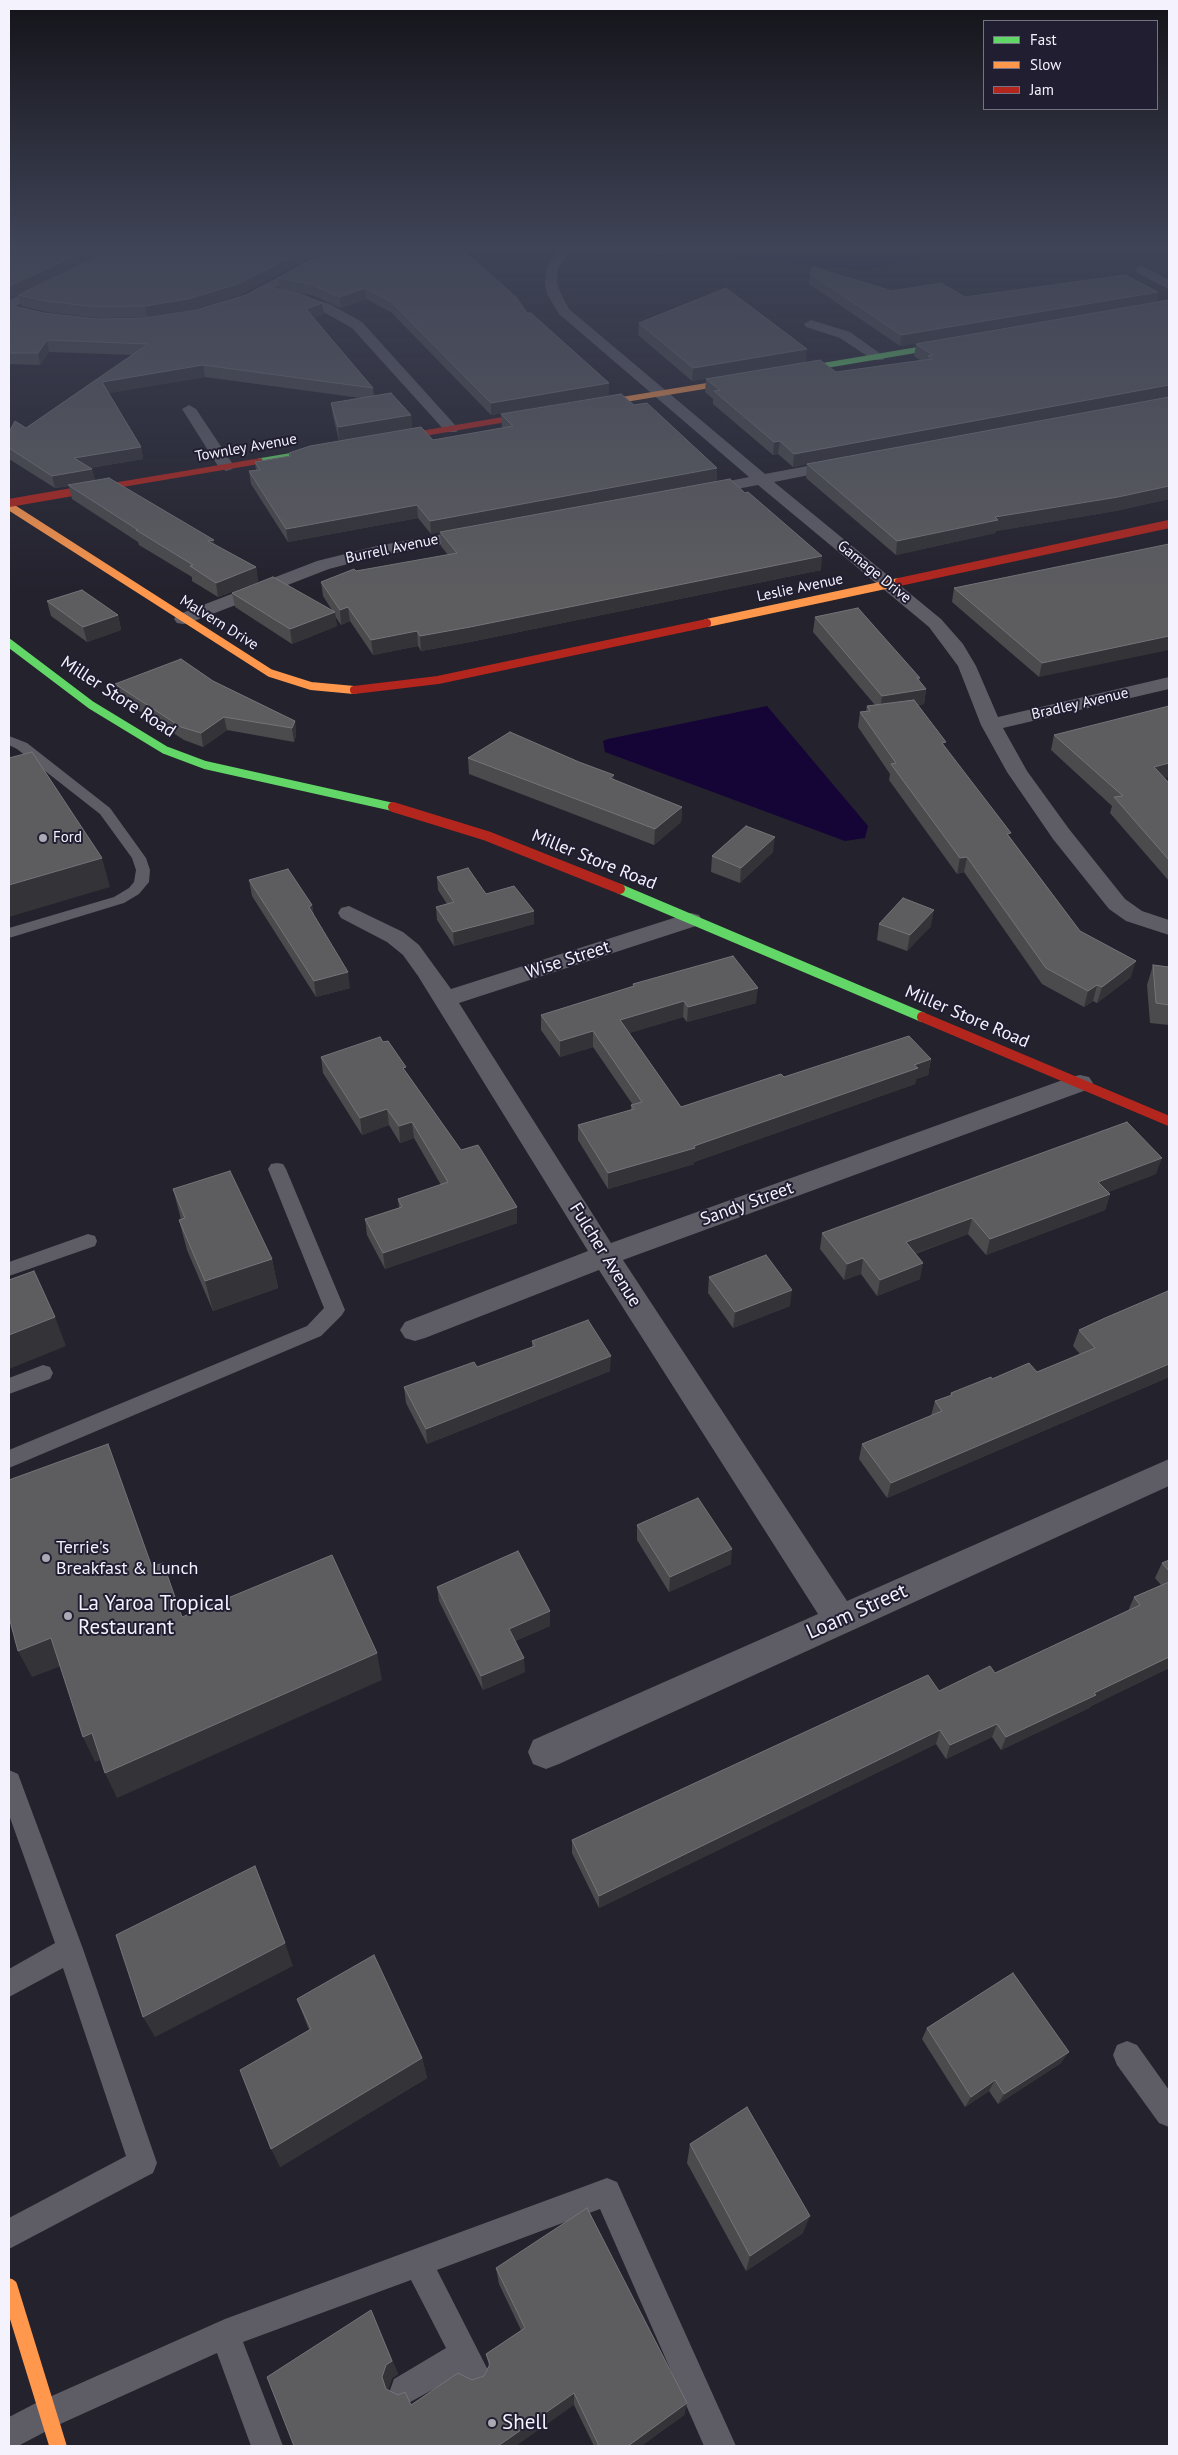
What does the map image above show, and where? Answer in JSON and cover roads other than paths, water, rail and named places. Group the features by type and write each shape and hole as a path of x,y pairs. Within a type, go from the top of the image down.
{"street":[{"path":"391,363 451,428"},
{"name":"Gamage Drive","path":"625,363 761,479 935,623 956,648 967,666 991,725 1017,772 1061,834 1117,904 1134,916 1169,928"},
{"path":"780,374 846,363"},
{"path":"576,408 750,378"},
{"path":"189,409 226,466"},
{"path":"383,440 547,413"},
{"name":"Townley Avenue","path":"9,504 334,448"},
{"path":"684,494 858,461"},
{"name":"Malvern Drive","path":"9,504 270,673 311,686 362,690 438,680"},
{"name":"Leslie Avenue","path":"438,680 1169,524"},
{"name":"Burrell Avenue","path":"183,618 323,565 348,558 492,529"},
{"name":"Miller Store Road","path":"9,642 91,705 166,750 205,765 336,793 410,812 487,836 575,870 1169,1121"},
{"name":"Bradley Avenue","path":"991,725 1169,683"},
{"name":"Fulcher Avenue","path":"349,913 394,937 411,950 445,999 605,1256 841,1620"},
{"name":"Wise Street","path":"445,999 691,920"},
{"name":"Sandy Street","path":"415,1330 605,1256 1080,1083"},
{"name":"Loam Street","path":"546,1752 1169,1472"},
{"path":"9,2287 58,2446"}],"lane":[{"path":"9,740 22,746 105,811 139,858 143,870 141,882 134,891 119,900 9,933"},
{"path":"9,1459 314,1331 335,1310 277,1169"},
{"path":"9,1269 88,1241"},
{"path":"9,1386 43,1373"},
{"path":"9,1782 70,1949 142,2163 9,2234"},
{"path":"9,1984 70,1949"},
{"path":"1127,2055 1169,2113"},
{"path":"9,2434 47,2414 225,2334 607,2192 720,2446"},
{"path":"405,2390 471,2365 417,2262"},
{"path":"225,2334 267,2446"}],"place":[{"name":"Ford","path":"43,838"},
{"name":"Terrie's Breakfast & Lunch","path":"46,1558"},
{"name":"La Yaroa Tropical Restaurant","path":"68,1616"},
{"name":"Shell","path":"492,2423"}]}
